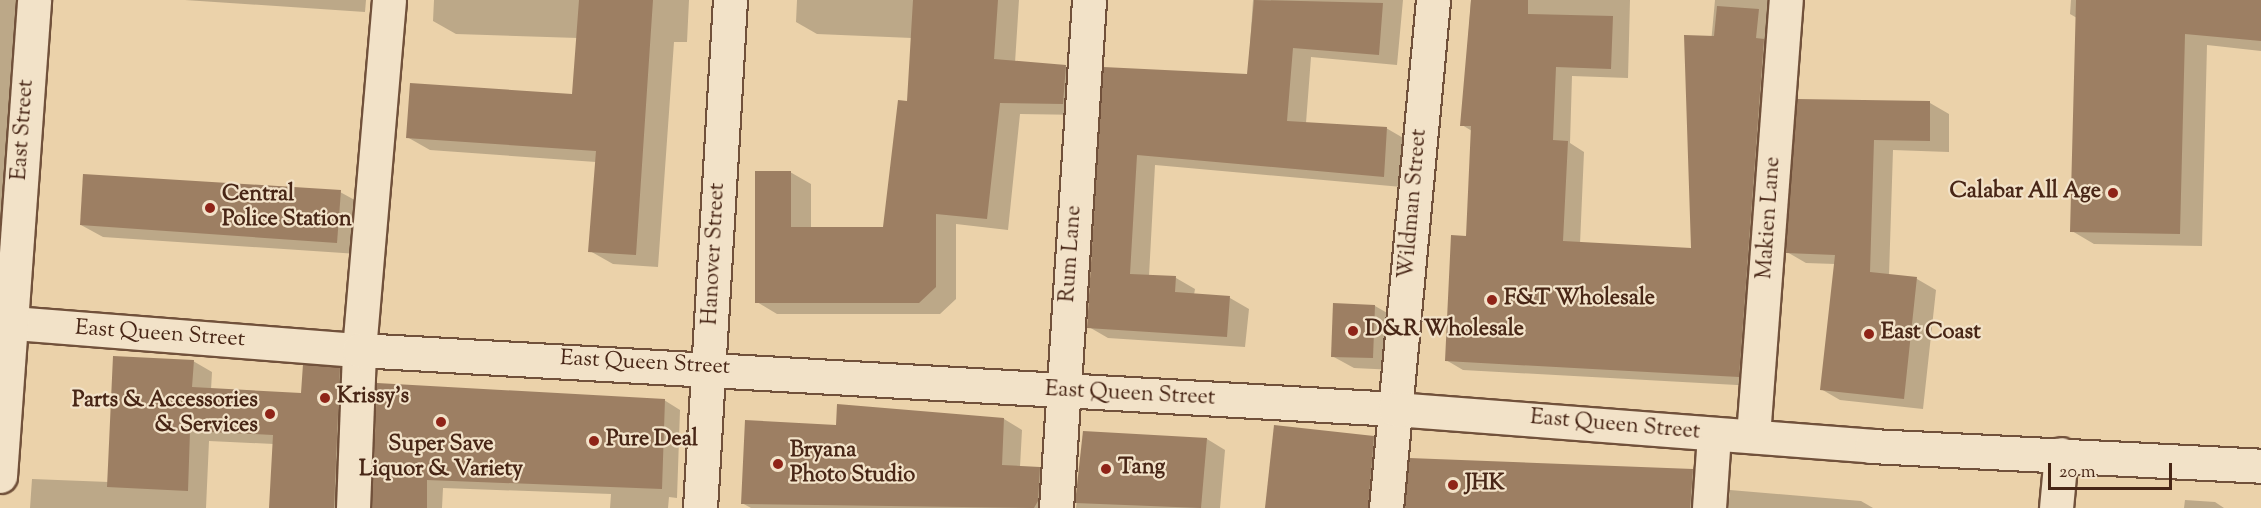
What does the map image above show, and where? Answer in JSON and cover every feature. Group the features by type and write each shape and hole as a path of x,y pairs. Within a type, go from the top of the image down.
{"main road":[{"name":"East Street","path":"0,476 5,323 34,0"},
{"path":"353,508 359,350 389,0"},
{"name":"Hanover Street","path":"700,508 730,0"},
{"name":"Rum Lane","path":"1056,508 1089,0"},
{"name":"Wildman Street","path":"1386,508 1433,0"},
{"name":"Makien Lane","path":"1753,436 1786,0"},
{"name":"East Queen Street","path":"5,323 359,350 708,367 1062,391 1395,409 1713,434 2261,466"},
{"path":"1709,508 1713,434"},
{"path":"2056,508 2061,454"}],"building":[{"path":"579,0 653,0 636,255 588,252 596,151 406,138 410,83 572,94"},
{"path":"913,0 998,0 994,59 1066,65 1063,104 1000,103 987,219 936,214 936,287 919,303 755,303 755,171 791,171 791,227 883,227 898,100 907,101"},
{"path":"1254,0 1383,3 1379,55 1293,48 1287,121 1387,127 1384,177 1137,155 1130,274 1176,276 1175,292 1230,296 1227,337 1087,328 1103,67 1247,74"},
{"path":"1471,0 1528,0 1528,14 1613,16 1611,69 1556,67 1553,140 1568,141 1563,241 1691,248 1684,35 1714,36 1717,6 1759,9 1756,38 1764,39 1739,377 1445,361 1451,235 1466,236 1471,126 1460,126"},
{"path":"2076,0 2261,0 2261,41 2185,34 2180,234 2070,232"},
{"path":"1797,99 1930,101 1930,141 1874,140 1870,272 1917,277 1904,399 1820,390 1835,255 1786,253"},
{"name":"Central Police Station","path":"83,174 341,190 337,243 80,225"},
{"name":"D&R Wholesale","path":"1333,303 1375,305 1373,358 1331,357"},
{"path":"113,356 194,360 192,387 301,393 303,364 340,367 334,508 269,508 273,435 190,431 188,491 107,487"},
{"path":"377,383 665,399 662,489 427,480 427,508 372,508"},
{"path":"837,404 1004,418 1002,465 1040,467 1038,501 1034,508 741,504 745,420 836,425"},
{"path":"1274,425 1374,436 1368,508 1265,508"},
{"path":"1083,431 1207,438 1201,508 1075,503"},
{"path":"1409,458 1693,469 1690,508 1405,508"}],"place":[{"name":"Calabar All Age","path":"2113,193"},
{"name":"Central Police Station","path":"210,208"},
{"name":"F&T Wholesale","path":"1492,300"},
{"name":"D&R Wholesale","path":"1353,331"},
{"name":"East Coast","path":"1869,334"},
{"name":"Krissy's","path":"325,398"},
{"name":"Parts & Accessories & Services","path":"270,414"},
{"name":"Super Save Liquor & Variety","path":"441,422"},
{"name":"Pure Deal","path":"594,441"},
{"name":"Bryana Photo Studio","path":"778,464"},
{"name":"Tang","path":"1106,469"},
{"name":"JHK","path":"1453,485"}]}
